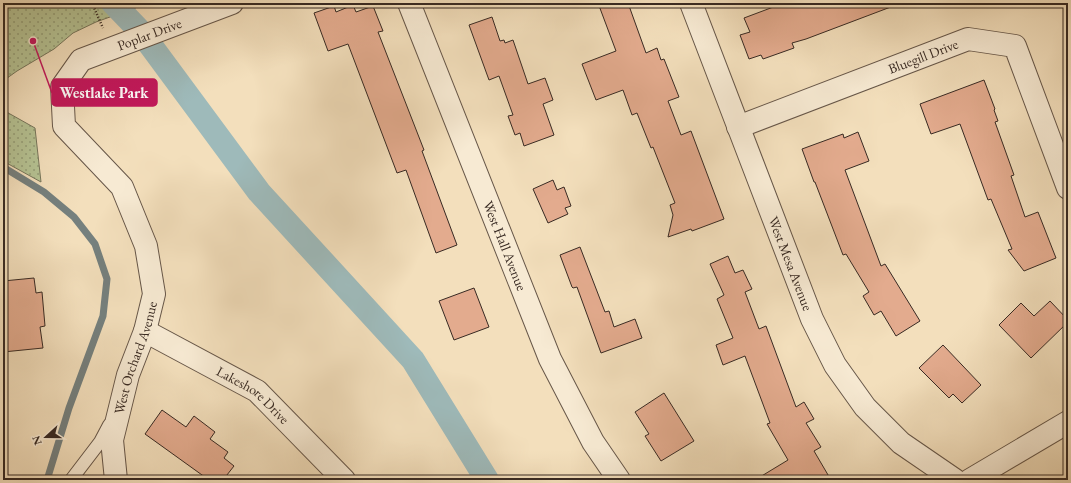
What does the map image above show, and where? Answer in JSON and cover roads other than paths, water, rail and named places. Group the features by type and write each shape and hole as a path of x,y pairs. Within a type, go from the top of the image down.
{"street":[{"name":"Poplar Drive","path":"111,49 232,3"},
{"name":"West Hall Avenue","path":"409,3 550,359 593,442 619,480"},
{"name":"West Mesa Avenue","path":"691,3 812,319 834,365 865,407 901,443 944,471 954,480"},
{"name":"Bluegill Drive","path":"738,127 968,38 1014,46 1068,188"},
{"name":"West Orchard Avenue","path":"111,49 81,60 62,87 64,126 122,188 146,246 154,294 145,331 128,375 112,440 116,480"},
{"name":"Lakeshore Drive","path":"145,331 258,391 344,480"},
{"path":"970,480 1068,422"}],"lane":[{"path":"71,480 100,442 120,407"}],"waterway":[{"path":"113,3 140,31 259,192 413,360 487,480"},
{"path":"3,167 44,192 74,217 95,244 107,279 103,316 69,408 47,480"}],"place":[{"name":"Westlake Park","path":"33,41"}]}
